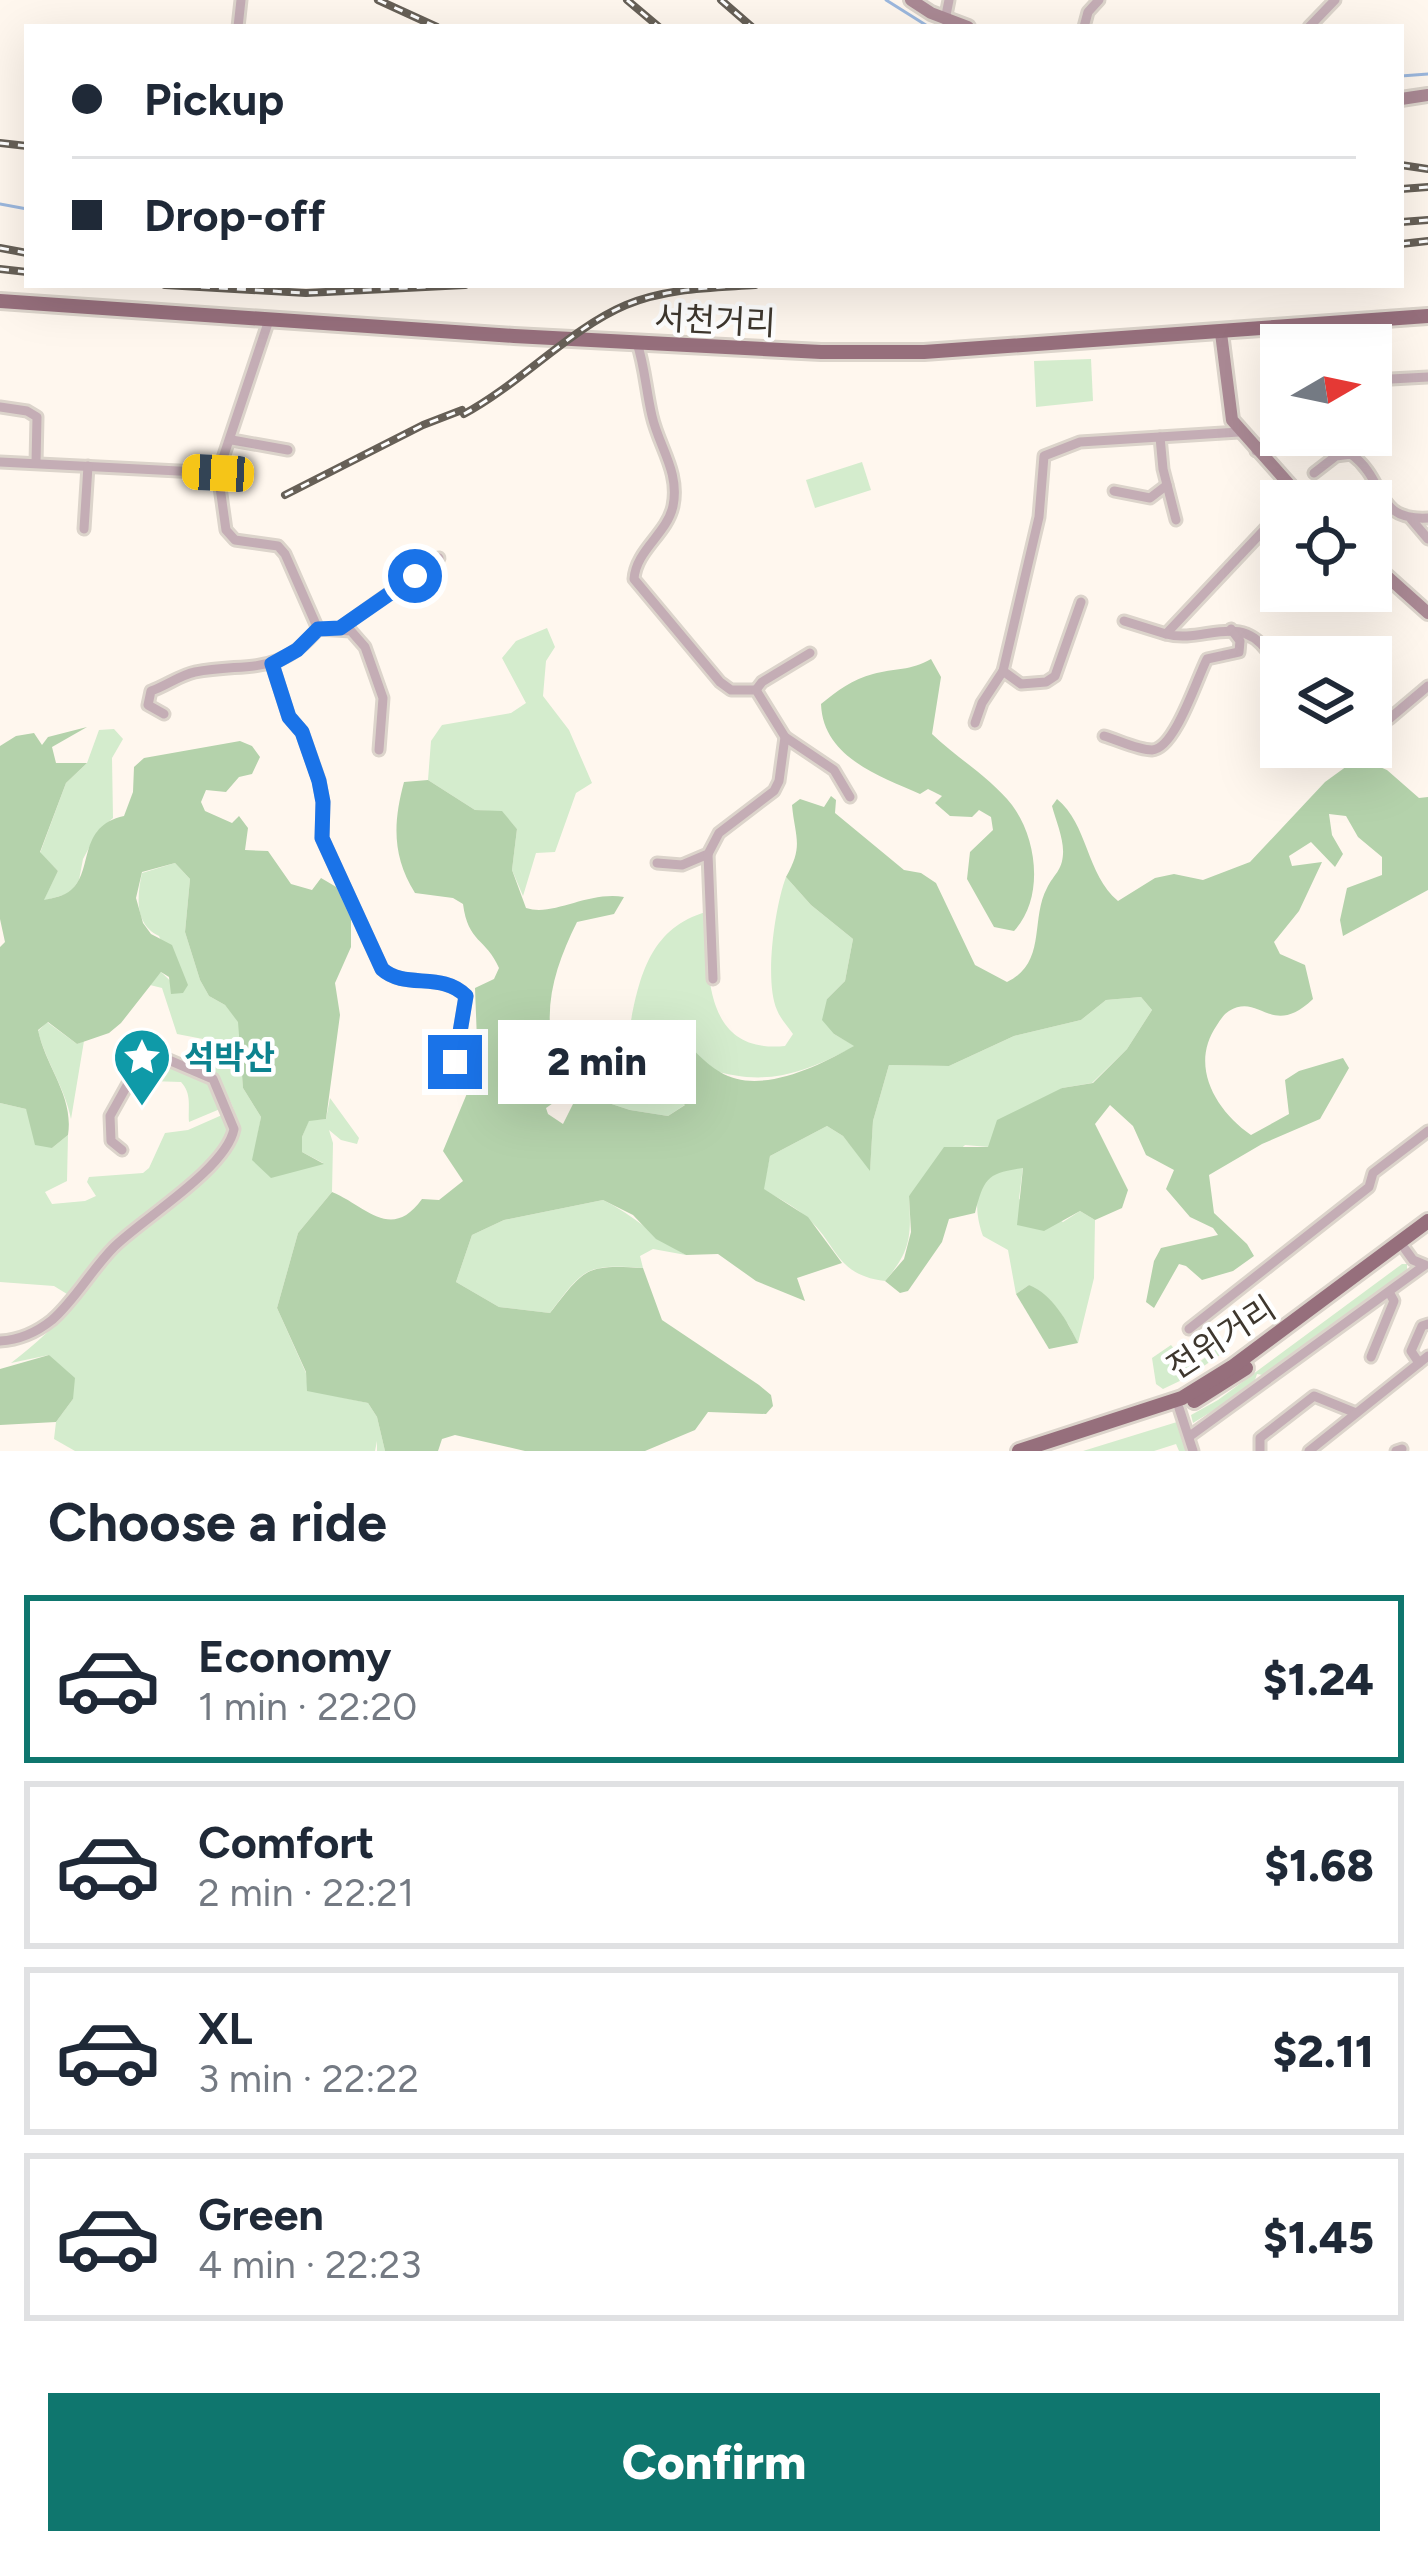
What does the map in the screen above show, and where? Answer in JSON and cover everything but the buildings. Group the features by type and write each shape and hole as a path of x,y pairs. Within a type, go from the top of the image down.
{"main road":[{"name":"서천거리","path":"0,301 820,352 924,352 1428,316"},
{"name":"전위거리","path":"1019,1451 1181,1398 1232,1367 1428,1221"},
{"name":"전위거리","path":"1041,1451 1180,1408 1230,1381 1428,1232"}],"street":[{"path":"911,0 958,24"},
{"path":"945,20 950,0"},
{"path":"1312,24 1335,0"},
{"path":"269,320 218,473 226,530 235,540 278,546 318,629"},
{"path":"1222,333 1228,402 1239,432 1281,480"},
{"path":"637,343 653,423 674,484 664,529 640,556 637,584 726,688 756,690"},
{"path":"1392,379 1428,377"},
{"path":"0,407 37,417 37,463"},
{"path":"975,723 1003,671 1039,517 1044,456 1080,442 1239,432"},
{"path":"1160,437 1176,520"},
{"path":"232,440 288,450"},
{"path":"1256,451 1260,447"},
{"path":"1314,473 1336,456 1351,454 1368,469 1392,512 1411,519 1428,518"},
{"path":"0,462 218,473"},
{"path":"84,529 88,466"},
{"path":"1114,491 1150,498 1167,485"},
{"path":"1411,519 1428,539"},
{"path":"1166,634 1260,534"},
{"path":"340,628 440,558"},
{"path":"1392,581 1428,613"},
{"path":"1003,671 1021,684 1046,682 1055,676 1081,602"},
{"path":"1124,621 1181,638 1232,629 1260,642"},
{"path":"164,714 148,705 151,692 191,672 272,664 297,650 318,629 340,628 360,638 383,698 379,750"},
{"path":"1104,736 1150,750 1162,746 1207,659 1239,652 1240,641 1232,629"},
{"path":"756,690 810,652"},
{"path":"272,664 289,717 302,732 319,781 322,838 382,969 394,977 451,984 466,996 455,1062"},
{"path":"1392,716 1428,686"},
{"path":"756,690 785,737 834,770 850,796"},
{"path":"713,979 708,854 719,833 777,788 785,737"},
{"path":"657,863 682,865 708,854"},
{"path":"0,1341 21,1338 52,1319 113,1248 174,1201 226,1146 234,1129 213,1079 157,1055 144,1055 110,1116 112,1141 122,1150"},
{"path":"1189,1329 1369,1186 1373,1174 1428,1131"},
{"path":"1405,1249 1413,1260 1427,1265"},
{"path":"1190,1436 1427,1265"},
{"path":"1371,1357 1394,1301 1389,1292"},
{"path":"1309,1451 1423,1360 1412,1351 1422,1327 1428,1324"},
{"path":"1260,1451 1260,1438 1314,1396 1357,1413"},
{"path":"1180,1408 1193,1451"}],"green space":[{"path":"1091,359 1093,401 1036,407 1034,361"},
{"path":"862,462 871,490 815,508 806,480"},
{"path":"547,628 555,647 546,661 543,696 569,730 592,783 576,793 555,852 536,853 523,896 512,870 517,829 502,812 475,810 428,780 431,741 442,725 511,713 526,703 502,658 516,641"},
{"path":"931,659 941,677 932,734 1004,795 1028,835 1033,886 1024,918 1014,931 994,927 967,879 970,852 993,830 991,817 979,810 972,817 950,816 935,803 942,796 928,789 920,794 871,772 842,751 824,722 821,704 846,686"},
{"path":"87,727 52,747 56,763 87,763 66,783 40,852 58,871 44,900 66,894 78,882 99,829 124,816 133,792 134,767 144,758 240,741 260,757 252,774 239,777 226,792 206,790 201,802 205,811 232,823 239,816 248,828 245,850 268,851 291,884 312,890 321,878 338,888 351,917 351,947 335,983 340,1015 326,1119 309,1121 302,1137 302,1152 324,1164 271,1178 252,1160 261,1117 243,1088 238,1022 225,1005 209,996 200,980 185,932 190,879 175,863 142,872 136,898 151,934 172,945 188,985 183,993 171,994 169,977 161,972 109,1033 77,1044 48,1022 38,1030 69,1121 68,1135 52,1148 35,1145 26,1109 0,1103 0,947 5,942 0,919 0,746 16,736 34,733 42,745 48,737"},
{"path":"114,729 123,739 112,758 113,818 98,831 70,893 43,901 58,871 40,853 66,783 87,763 99,730"},
{"path":"1344,768 1382,768 1419,798 1428,797 1428,890 1343,936 1340,920 1347,888 1382,875 1382,857 1358,837 1346,816 1329,814 1332,835 1343,854 1335,867 1311,842 1289,856 1292,866 1322,862 1299,911 1274,942 1280,954 1305,965 1313,999 1287,1015 1249,1007 1227,1012 1205,1056 1210,1086 1227,1113 1251,1135 1289,1114 1285,1080 1343,1058 1349,1068 1320,1119 1262,1144 1209,1175 1214,1213 1254,1256 1233,1271 1202,1280 1179,1264 1154,1308 1146,1302 1161,1248 1218,1235 1190,1217 1166,1189 1174,1170 1146,1155 1133,1126 1110,1105 1095,1124 1128,1190 1122,1208 1095,1220 1080,1211 1044,1231 1017,1225 1023,1168 1002,1172 985,1185 975,1213 949,1219 942,1242 908,1291 900,1293 885,1281 904,1259 911,1232 909,1196 944,1147 988,1147 997,1120 1062,1088 1093,1083 1127,1049 1152,1010 1141,997 1106,1000 1081,1020 1014,1036 949,1066 889,1065 873,1121 870,1171 843,1136 827,1126 770,1156 764,1189 808,1217 842,1263 797,1278 805,1301 756,1281 718,1254 686,1255 656,1239 633,1215 603,1200 504,1220 472,1235 456,1282 499,1307 550,1313 588,1272 643,1268 662,1320 771,1395 773,1406 766,1414 708,1412 695,1430 645,1451 525,1451 455,1435 442,1439 438,1451 385,1451 377,1417 368,1403 307,1391 306,1372 277,1308 298,1233 332,1192 389,1219 411,1212 422,1199 439,1200 463,1181 443,1151 478,1067 475,988 494,979 499,968 469,926 463,904 453,898 415,893 407,879 397,839 404,782 428,780 475,810 502,811 517,829 512,870 526,908 624,897 614,914 577,922 554,980 552,1042 572,1055 575,1067 572,1090 546,1108 563,1124 573,1104 584,1095 668,1116 685,1105 644,1064 646,1051 677,1034 720,1072 752,1081 807,1069 854,1046 822,1020 827,999 845,981 853,939 786,877 797,849 792,805 800,799 824,807 831,796 836,800 835,813 904,870 921,873 936,883 975,965 1007,982 1028,964 1042,900 1061,865 1062,842 1052,806 1057,799 1075,822 1099,877 1118,901 1155,878 1174,874 1203,880 1250,862 1325,782"},
{"path":"175,863 190,879 185,932 200,980 209,996 225,1005 239,1022 243,1088 261,1117 253,1161 323,1163 302,1152 302,1137 309,1120 326,1119 330,1098 359,1138 357,1144 341,1140 329,1130 332,1192 298,1233 277,1308 306,1373 308,1390 368,1403 377,1417 385,1451 377,1451 377,1441 375,1451 75,1451 54,1439 56,1422 73,1399 49,1355 11,1363 62,1317 114,1255 221,1163 237,1133 231,1103 201,1059 215,1051 203,1039 177,1034 162,988 150,985 161,972 183,993 159,936 141,917 139,900 142,873"},
{"path":"786,877 853,939 845,981 827,999 834,1034 855,1046 797,1071 752,1077 646,1050 644,1064 686,1104 668,1116 584,1095 608,1087 619,1074 638,987 655,950 684,921 706,912 710,982 724,1023 738,1037 758,1045 785,1046 793,1034 777,1010 771,963"},
{"path":"1141,997 1152,1010 1127,1049 1092,1083 1062,1088 989,1147 965,1145 909,1196 908,1242 885,1281 868,1278 846,1265 816,1226 763,1189 770,1156 827,1126 843,1136 870,1169 873,1121 889,1065 949,1066 1014,1036 1081,1020 1106,1000"},
{"path":"47,1022 77,1044 84,1041 71,1119 38,1031"},
{"path":"153,1057 209,1081 220,1109 189,1122 188,1096 181,1082 150,1081 141,1067 143,1060"},
{"path":"0,1103 26,1109 52,1148 68,1135 67,1181 45,1192 52,1204 96,1196 87,1182 89,1177 143,1173 165,1133 188,1130 222,1115 230,1135 67,1294 54,1286 0,1282"},
{"path":"1023,1167 1019,1199 1063,1222 1080,1211 1095,1220 1094,1278 1078,1343 1068,1324 1029,1285 1016,1294 1008,1250 983,1236 977,1211 982,1185 997,1172"},
{"path":"603,1200 686,1255 653,1249 640,1256 643,1268 588,1272 550,1313 499,1307 456,1282 472,1235 504,1220"},
{"path":"1407,1264 1407,1271 1268,1376 1257,1374 1253,1386 1193,1423 1191,1415"},
{"path":"1029,1285 1052,1302 1078,1343 1049,1349 1016,1294"},
{"path":"1171,1345 1187,1365 1194,1366 1219,1347 1223,1353 1163,1389 1156,1384 1152,1358"},
{"path":"49,1355 75,1378 73,1399 56,1422 0,1425 0,1369"},
{"path":"1177,1422 1186,1451 1179,1451 1176,1444 1154,1451 1083,1451"}],"waterway":[{"path":"886,0 924,24"},
{"path":"1404,76 1428,74"},
{"path":"0,204 24,208"}],"railway":[{"path":"378,0 430,24"},
{"path":"627,0 655,24"},
{"path":"721,0 749,24"},
{"path":"0,143 24,146"},
{"path":"1404,165 1428,169"},
{"path":"1404,189 1428,187"},
{"path":"1404,222 1428,220"},
{"path":"1404,244 1428,241"},
{"path":"0,248 24,252"},
{"path":"0,269 24,272"},
{"path":"218,288 306,293 405,288"},
{"path":"464,414 606,315 642,299 706,288"},
{"path":"285,495 462,410"}],"place":[{"name":"석박산","path":"142,1108"}],"route":[{"path":"415,576 340,628 318,629 297,650 272,664 289,717 302,732 319,781 322,838 382,969 394,977 451,984 466,996 455,1062"}]}
